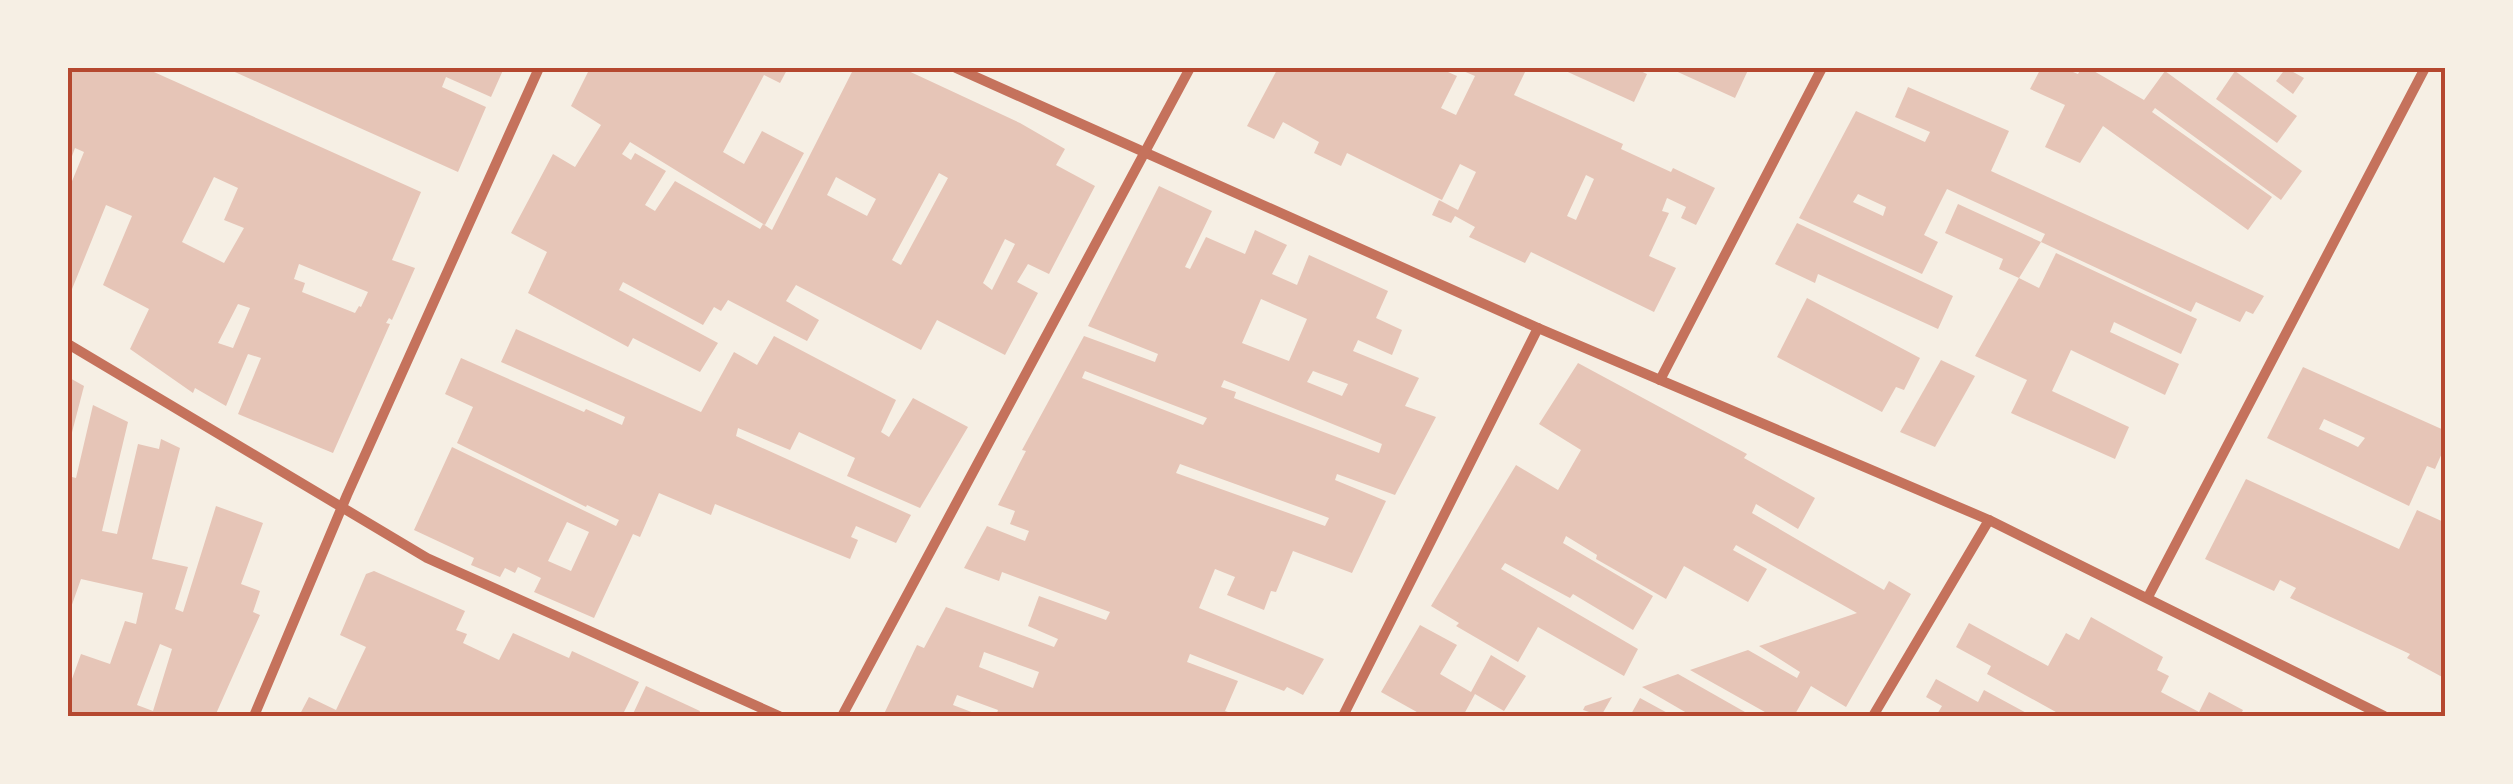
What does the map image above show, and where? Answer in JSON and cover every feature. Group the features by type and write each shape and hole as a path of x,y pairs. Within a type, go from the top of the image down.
{"street":[{"path":"254,716 539,68"},
{"path":"956,68 1538,328 1989,520 2384,716"},
{"path":"842,716 1190,68"},
{"path":"1660,380 1822,68"},
{"path":"2148,597 2425,68"},
{"path":"1342,716 1538,328"},
{"path":"68,344 427,558 779,716"},
{"path":"1872,716 1989,520"}],"building":[{"path":"68,68 145,68 421,192 392,260 415,268 392,320 389,318 386,323 390,324 333,453 238,414 261,358 248,354 226,406 195,388 193,393 130,349 149,309 103,285 132,216 106,205 68,299 68,191 84,152 75,148 68,167","holes":["214,177 238,188 224,220 244,228 224,263 182,242","299,264 368,292 355,313 302,292 305,283 294,279","238,304 250,308 233,348 218,343"]},
{"path":"226,68 504,68 491,97 446,77 442,87 486,107 458,172"},
{"path":"590,68 788,68 780,83 764,75 723,152 744,164 762,131 804,153 765,225 630,142 622,154 631,160 635,153 666,171 645,205 655,211 675,181 760,229 763,224 772,230 854,68 884,68 892,72 902,68 1020,123 1065,149 1056,165 1095,186 1049,274 1028,264 1017,282 1038,293 1005,355 937,320 921,350 796,285 786,301 819,320 807,341 728,300 721,311 714,307 703,325 623,282 619,290 718,343 700,372 633,338 628,347 528,293 547,252 511,233 553,154 575,167 601,125 571,106","holes":["939,173 948,178 901,265 892,260","836,177 876,199 867,216 827,195","1005,239 1015,244 992,290 983,283"]},
{"path":"1278,68 1439,68 1457,76 1441,108 1456,115 1475,76 1456,68 1527,68 1514,95 1623,144 1621,149 1715,188 1696,225 1681,218 1686,207 1667,198 1662,211 1669,213 1649,256 1676,268 1654,312 1531,252 1525,263 1469,237 1475,227 1455,216 1451,223 1432,215 1439,200 1458,210 1476,172 1460,164 1442,200 1347,153 1341,166 1314,153 1319,142 1283,122 1274,139 1247,126","holes":["1586,175 1594,179 1576,220 1567,216"]},
{"path":"1559,68 1634,68 1647,74 1634,102"},
{"path":"1669,68 1749,68 1735,98"},
{"path":"2041,68 2063,68 2078,74 2081,68 2093,68 2144,100 2165,71 2302,171 2281,200 2155,108 2152,112 2272,197 2248,230 2103,126 2080,163 2045,147 2065,105 2030,89"},
{"path":"2286,68 2304,78 2293,94 2276,81"},
{"path":"2235,71 2297,116 2277,143 2216,99"},
{"path":"1908,87 2009,131 1991,171 2264,296 2253,314 2246,311 2240,322 2196,302 2191,312 2041,242 2045,234 1947,189 1924,235 1938,242 1922,274 1799,218 1856,111 1925,142 1930,132 1895,117","holes":["1858,194 1886,207 1883,216 1853,202"]},
{"path":"1159,186 1212,211 1185,267 1190,269 1206,237 1245,254 1255,230 1287,245 1272,274 1297,285 1309,255 1388,291 1376,318 1402,330 1392,355 1358,340 1353,351 1419,378 1405,406 1436,417 1395,495 1337,474 1335,480 1386,501 1352,573 1293,551 1264,610 1227,595 1235,577 1215,569 1199,608 1324,659 1303,695 1190,654 1187,662 1238,681 1225,711 1240,716 996,716 998,710 957,695 953,705 982,716 883,716 917,645 924,648 946,607 1054,647 1058,639 1028,626 1039,596 1106,620 1110,612 1002,572 999,581 964,568 987,526 1025,541 1029,531 1010,524 1015,511 998,505 1026,451 1022,450 1084,336 1155,362 1158,354 1088,326","holes":["1261,299 1307,319 1289,361 1242,343","1085,371 1207,418 1203,425 1082,378","1313,371 1348,384 1342,396 1307,382","1224,380 1382,444 1379,453 1234,398 1236,392 1221,387","1180,464 1329,518 1325,526 1176,473","984,652 1039,672 1033,688 979,667"]},
{"path":"1958,204 2041,242 2019,278 1999,269 2003,259 1945,233"},
{"path":"1797,223 1953,296 1938,329 1818,274 1815,283 1775,264"},
{"path":"2056,253 2197,319 2181,354 2114,322 2110,332 2179,364 2165,395 2071,350 2052,391 2129,427 2115,459 2011,413 2027,380 1975,356 2019,278 2039,288"},
{"path":"1807,298 1920,358 1904,390 1896,387 1882,412 1777,357"},
{"path":"516,329 701,412 734,352 757,365 774,336 896,400 881,432 889,437 913,398 968,427 920,508 847,476 855,458 799,432 790,450 738,428 736,436 911,515 896,543 856,526 851,537 858,540 850,559 715,504 711,515 659,493 640,537 633,534 594,618 534,592 541,578 518,567 515,573 505,568 500,577 471,565 474,558 414,530 452,447 616,526 619,520 457,443 473,407 445,394 461,358 622,425 625,417 501,362","holes":["567,522 589,532 571,571 548,561"]},
{"path":"1941,360 1975,376 1935,447 1900,432"},
{"path":"1578,363 1747,454 1744,458 1815,498 1798,529 1756,504 1752,513 1884,590 1889,581 1911,594 1846,707 1811,686 1794,716 1772,716 1690,670 1748,650 1797,678 1800,672 1759,646 1857,613 1736,545 1733,550 1767,569 1748,602 1684,566 1666,599 1596,559 1597,555 1566,536 1563,543 1653,596 1633,630 1573,594 1570,598 1505,563 1501,569 1638,649 1624,676 1538,627 1518,662 1456,626 1459,623 1431,606 1516,465 1558,490 1581,450 1539,424"},
{"path":"2303,367 2446,431 2446,444 2435,469 2427,466 2409,506 2267,438","holes":["2324,419 2365,438 2358,447 2319,429"]},
{"path":"68,377 84,386 69,444 68,444"},
{"path":"93,405 128,422 102,531 117,534 138,444 159,449 161,439 180,448 152,559 188,567 175,609 183,612 216,506 263,523 241,584 260,591 253,612 260,615 215,716 68,716 68,690 81,654 110,664 125,621 136,624 143,593 81,579 68,616 68,476 76,478","holes":["160,644 172,649 153,711 137,705"]},
{"path":"2246,479 2399,549 2417,510 2446,523 2446,679 2407,658 2410,654 2290,598 2296,588 2280,580 2274,591 2205,559"},
{"path":"374,571 465,611 456,630 467,634 463,643 499,660 513,633 569,658 572,651 639,682 622,716 299,716 309,697 336,710 366,647 340,635 366,574"},
{"path":"2091,617 2163,657 2157,670 2169,676 2161,692 2199,712 2209,692 2243,710 2240,716 2063,716 1987,674 1991,666 1956,647 1969,623 2048,666 2066,633 2079,640"},
{"path":"1420,625 1457,645 1440,674 1471,692 1491,655 1526,676 1504,711 1475,694 1463,716 1424,716 1381,692"},
{"path":"1678,674 1752,716 1692,716 1642,687"},
{"path":"1936,679 1978,702 1984,690 2032,716 1936,716 1942,706 1926,697"},
{"path":"646,686 700,711 698,716 632,716"},
{"path":"1612,697 1601,716 1583,710 1585,706"},
{"path":"1640,698 1673,716 1630,716"}]}
